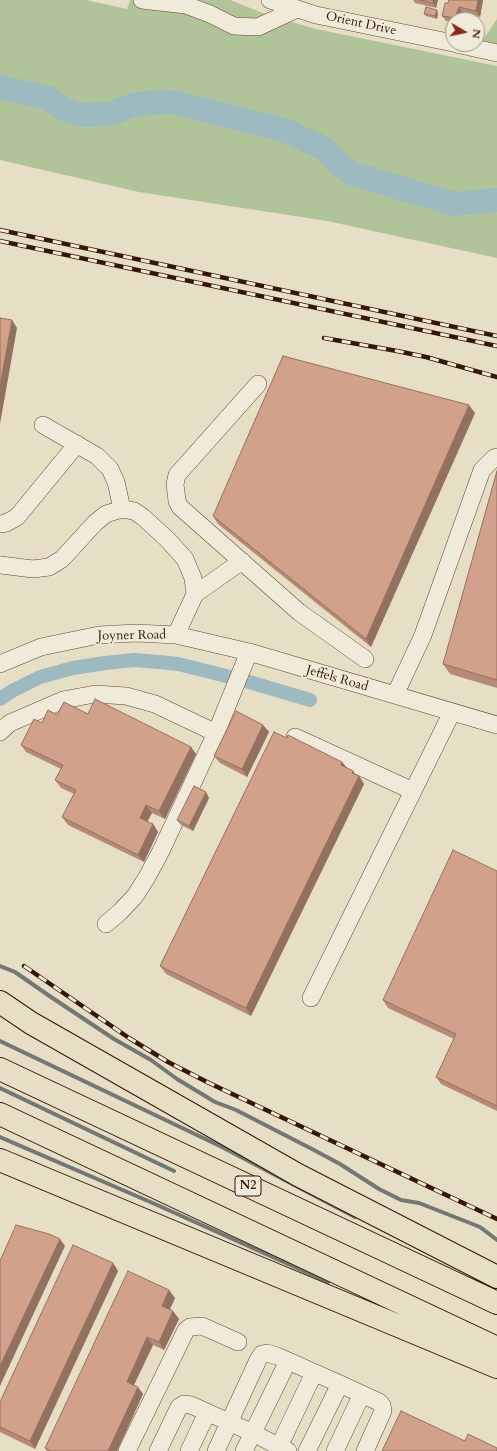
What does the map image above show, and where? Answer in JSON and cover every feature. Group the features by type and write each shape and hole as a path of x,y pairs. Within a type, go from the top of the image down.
{"highway":[{"path":"0,1002 31,1023 298,1175 497,1277"},
{"name":"N2","path":"0,1069 497,1303"},
{"path":"0,1114 497,1348"},
{"path":"0,1160 497,1367"}],"street":[{"path":"142,0 186,5 210,14 234,26 258,27 297,9"},
{"name":"Orient Drive","path":"270,0 316,15 445,42"},
{"name":"Orient Drive","path":"485,50 497,53"},
{"path":"258,384 177,475 175,484 177,501 180,507 299,612 365,659"},
{"path":"43,425 97,456 110,469 116,482 122,509"},
{"path":"0,524 6,523 17,517 77,444"},
{"path":"395,695 426,628 482,470 494,458 497,457"},
{"path":"0,565 33,569 49,567 62,560 95,523 106,514 122,509 134,511 143,517 168,540 185,559 193,578 195,594 242,561"},
{"name":"Joyner Road","path":"0,664 41,647 99,635 136,633 176,635 195,594"},
{"name":"Jeffels Road","path":"176,635 249,652 497,724"},
{"path":"106,924 135,896 148,877 162,851 216,733 249,652"},
{"path":"0,732 10,723 63,700 95,694 126,696 155,704 216,733"},
{"path":"311,998 452,712"},
{"path":"295,737 413,791"},
{"path":"127,1451 186,1330 190,1327 202,1326 238,1342"},
{"path":"216,1451 262,1354 267,1353 379,1402 384,1408 381,1418 365,1451"},
{"path":"244,1451 288,1361"},
{"path":"158,1451 179,1408 184,1404 191,1405 253,1433 282,1450 314,1373"},
{"path":"308,1451 340,1384"},
{"path":"335,1451 362,1394"},
{"path":"189,1451 207,1413"}],"green space":[{"path":"0,0 86,0 127,9 130,0 230,0 268,15 316,29 497,66 497,258 327,221 139,192 0,160"},
{"path":"497,19 497,44 485,42 485,37"}],"building":[{"path":"420,0 433,0 433,3"},
{"path":"449,0 478,0 476,11 459,7 457,12 445,12 445,16 442,16 445,3 448,3"},
{"path":"426,7 437,10 435,16 424,14"},
{"path":"0,318 12,320 0,386"},
{"path":"283,356 469,405 366,639 213,516"},
{"path":"497,471 497,680 443,664"},
{"path":"95,699 191,747 159,811 146,805 140,818 153,824 138,855 62,817 76,790 55,780 63,765 21,745 34,719 42,723 48,710 57,715 64,702 88,714"},
{"path":"236,711 263,725 242,769 214,756"},
{"path":"274,732 287,738 288,735 342,762 341,765 359,776 246,1008 160,966"},
{"path":"194,786 206,792 189,826 177,820"},
{"path":"453,850 497,871 497,1106 436,1077 456,1034 383,1000"},
{"path":"16,1225 49,1234 60,1239 0,1366 0,1261"},
{"path":"73,1245 113,1263 30,1441 0,1427 0,1402"},
{"path":"128,1271 169,1290 162,1306 173,1311 159,1342 147,1337 127,1382 138,1387 108,1451 51,1451 45,1448"},
{"path":"401,1411 465,1441 468,1434 497,1448 497,1451 382,1451"}],"waterway":[{"path":"0,87 48,98 64,109 80,115 109,114 133,105 172,102 284,130 325,149 339,164 353,174 455,204 497,200"},
{"path":"0,699 12,691 40,677 73,668 134,660 178,664 230,677"},
{"path":"246,681 310,700"},
{"path":"0,966 15,972 114,1039 151,1060 177,1079 215,1102 236,1110 312,1149 340,1164 379,1189 401,1200 419,1203 480,1227 497,1240"},
{"path":"0,1041 220,1146 355,1217"},
{"path":"0,1088 174,1171"},
{"path":"0,1137 155,1204 328,1282"}],"railway":[{"path":"0,230 497,336"},
{"path":"0,241 497,346"},
{"path":"324,338 426,357 497,377"},
{"path":"24,966 129,1038 168,1062 209,1083 497,1219"}]}
